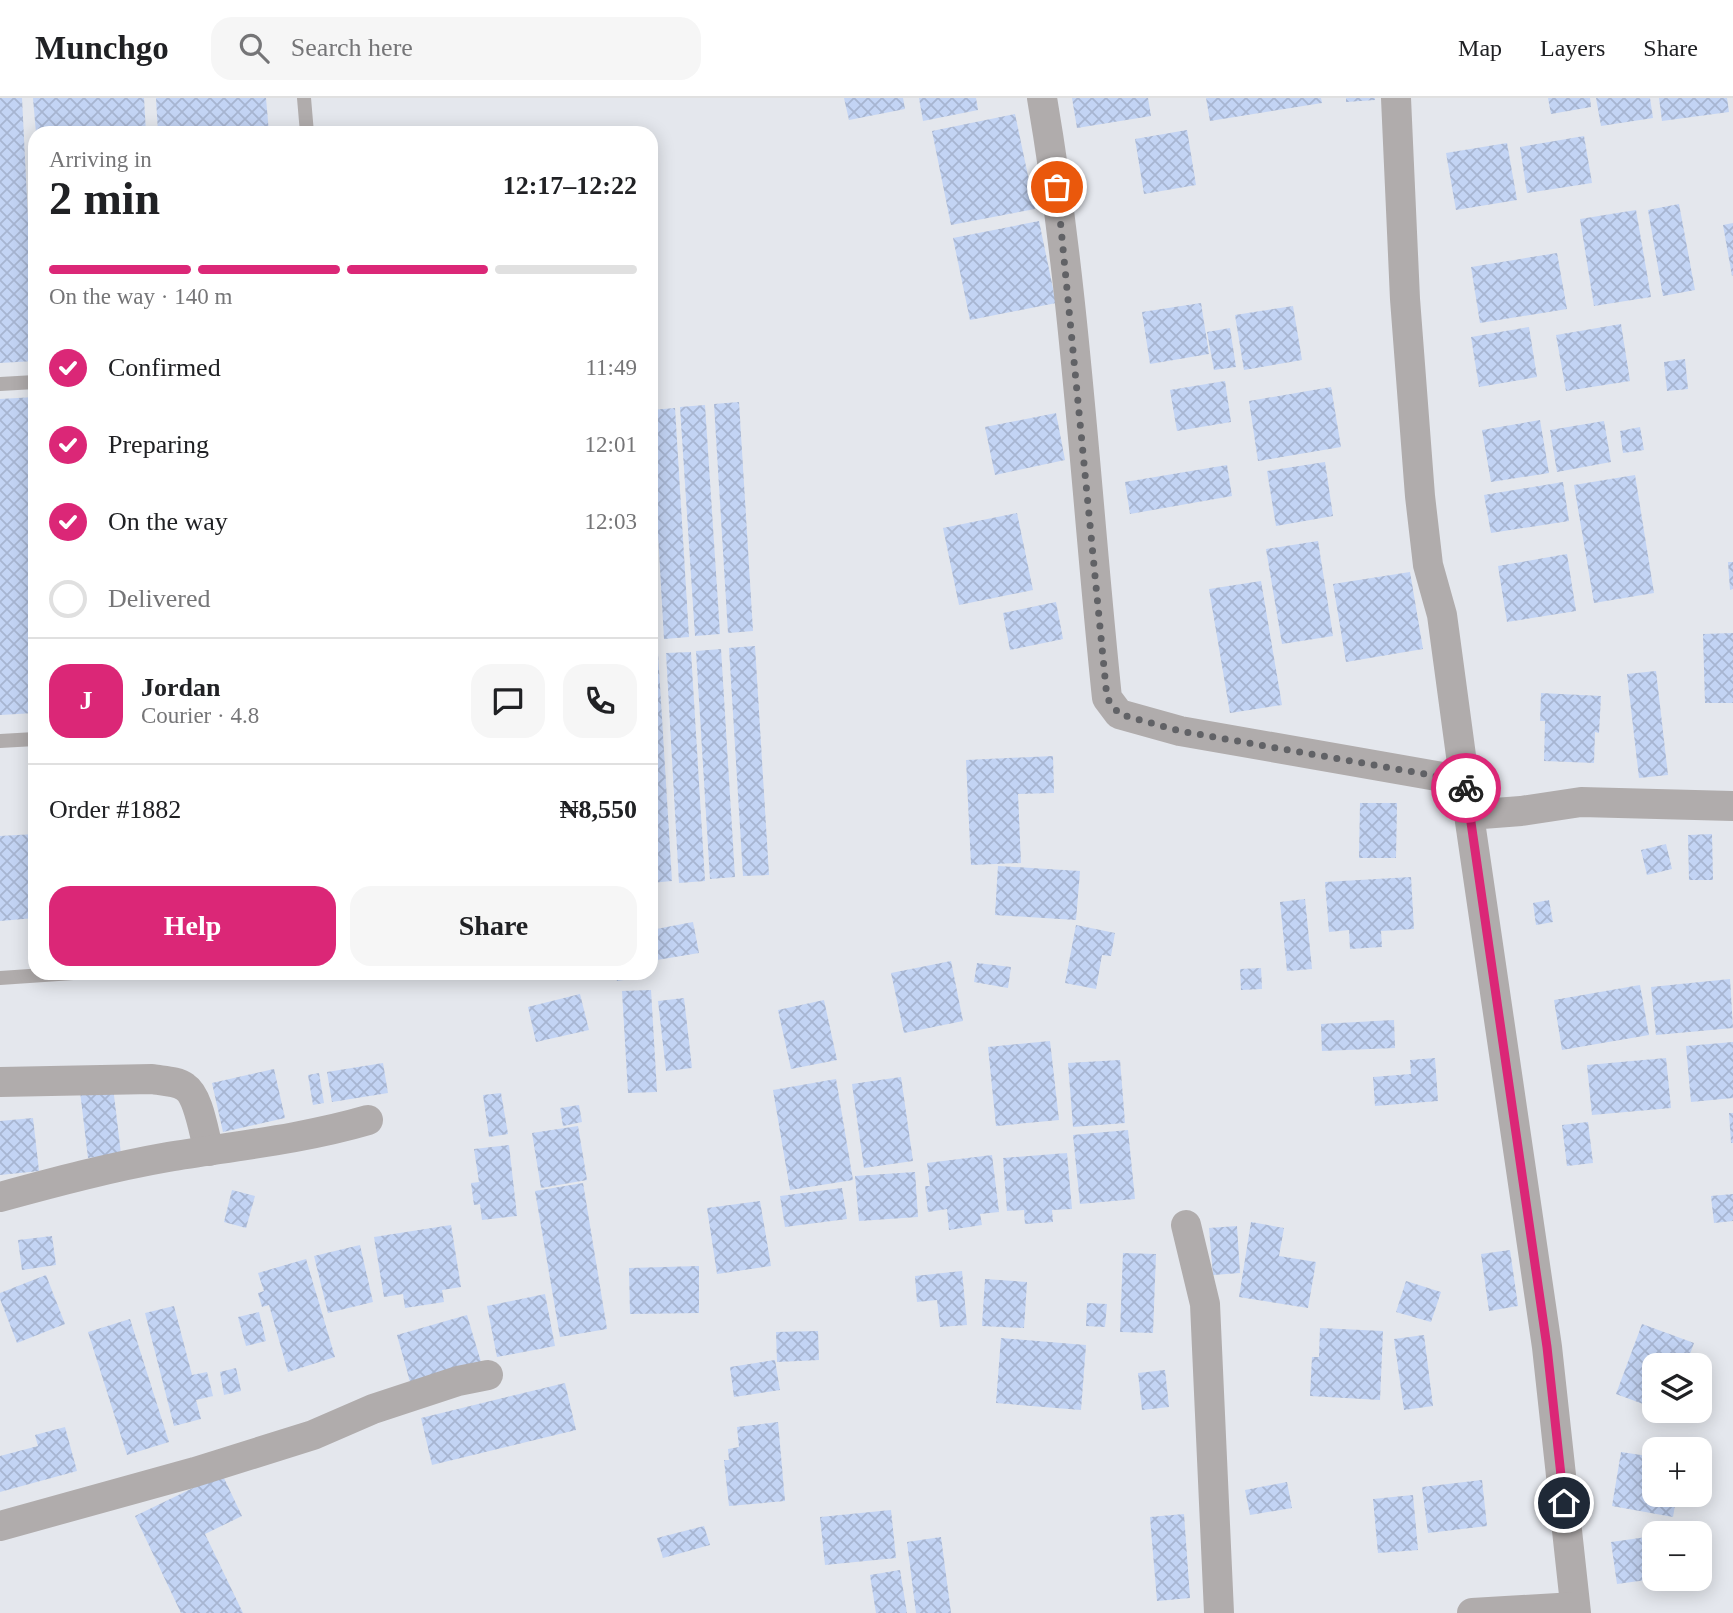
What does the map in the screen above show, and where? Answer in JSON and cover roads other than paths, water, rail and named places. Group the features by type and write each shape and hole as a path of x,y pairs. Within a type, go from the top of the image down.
{"street":[{"path":"1042,98 1057,187 1100,631 1107,698 1111,705 1119,714 1180,731 1465,781"},
{"path":"1396,98 1405,299 1428,565 1442,615 1547,1347 1575,1610 1472,1613"},
{"path":"1469,816 1581,802 1733,806"},
{"path":"0,1082 152,1079 186,1087 195,1101 209,1151"},
{"path":"0,1197 70,1178 337,1129 368,1120"},
{"path":"1186,1225 1205,1304 1219,1613"},
{"path":"0,1526 208,1468 313,1435 373,1409 458,1381 488,1375"}],"lane":[{"path":"304,98 306,126"},
{"path":"0,384 28,382"},
{"path":"0,741 28,739"},
{"path":"0,978 28,976"}]}
